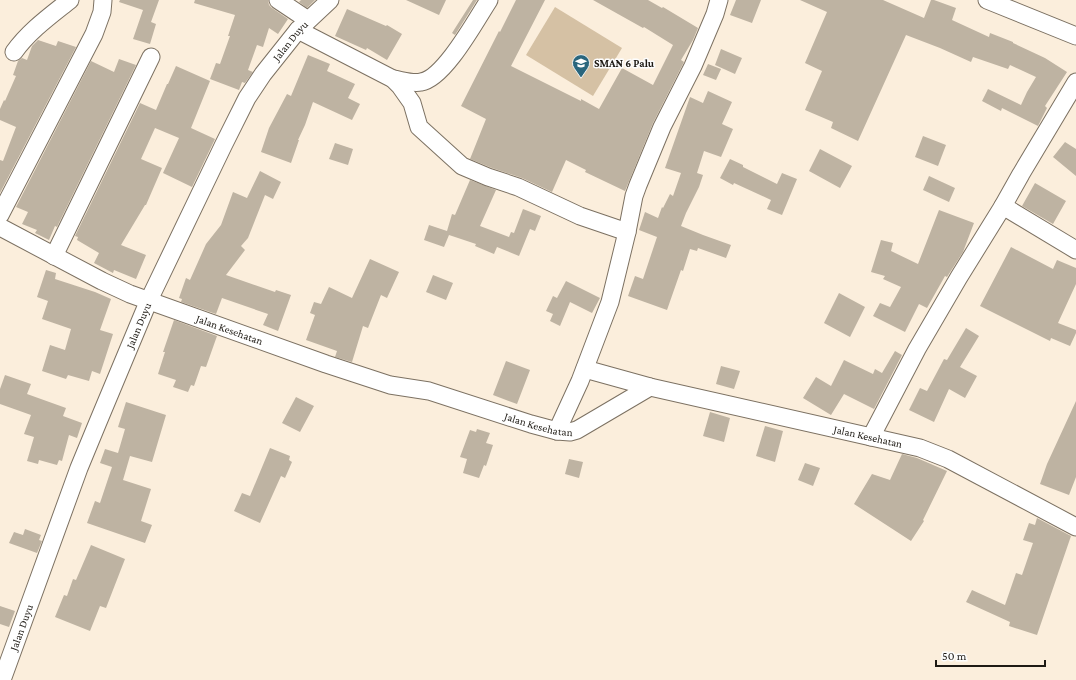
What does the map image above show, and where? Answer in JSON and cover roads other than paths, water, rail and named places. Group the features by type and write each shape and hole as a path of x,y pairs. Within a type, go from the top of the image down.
{"street":[{"path":"14,52 29,34 70,0"},
{"path":"0,215 94,34 102,12 103,0"},
{"path":"278,0 303,25 393,79 412,103 419,128 462,166 518,187 580,216 627,232"},
{"name":"Jalan Duyu","path":"2,680 79,468 149,300 247,98 262,74 303,25 330,0"},
{"path":"393,79 419,83 430,79 453,56 489,0"},
{"path":"557,431 585,368 610,302 639,180 662,127 693,66 715,14 719,0"},
{"path":"988,0 1076,36"},
{"path":"54,256 152,57"},
{"path":"871,437 917,350 955,284 1076,82"},
{"path":"1003,206 1076,250"},
{"name":"Jalan Kesehatan","path":"0,227 116,288 326,364 390,385 429,391 524,422 557,431 570,432 577,430 650,387 920,448 941,456 1076,527"},
{"path":"585,368 650,387"}],"place":[{"name":"SMAN 6 Palu","path":"581,78"}]}
